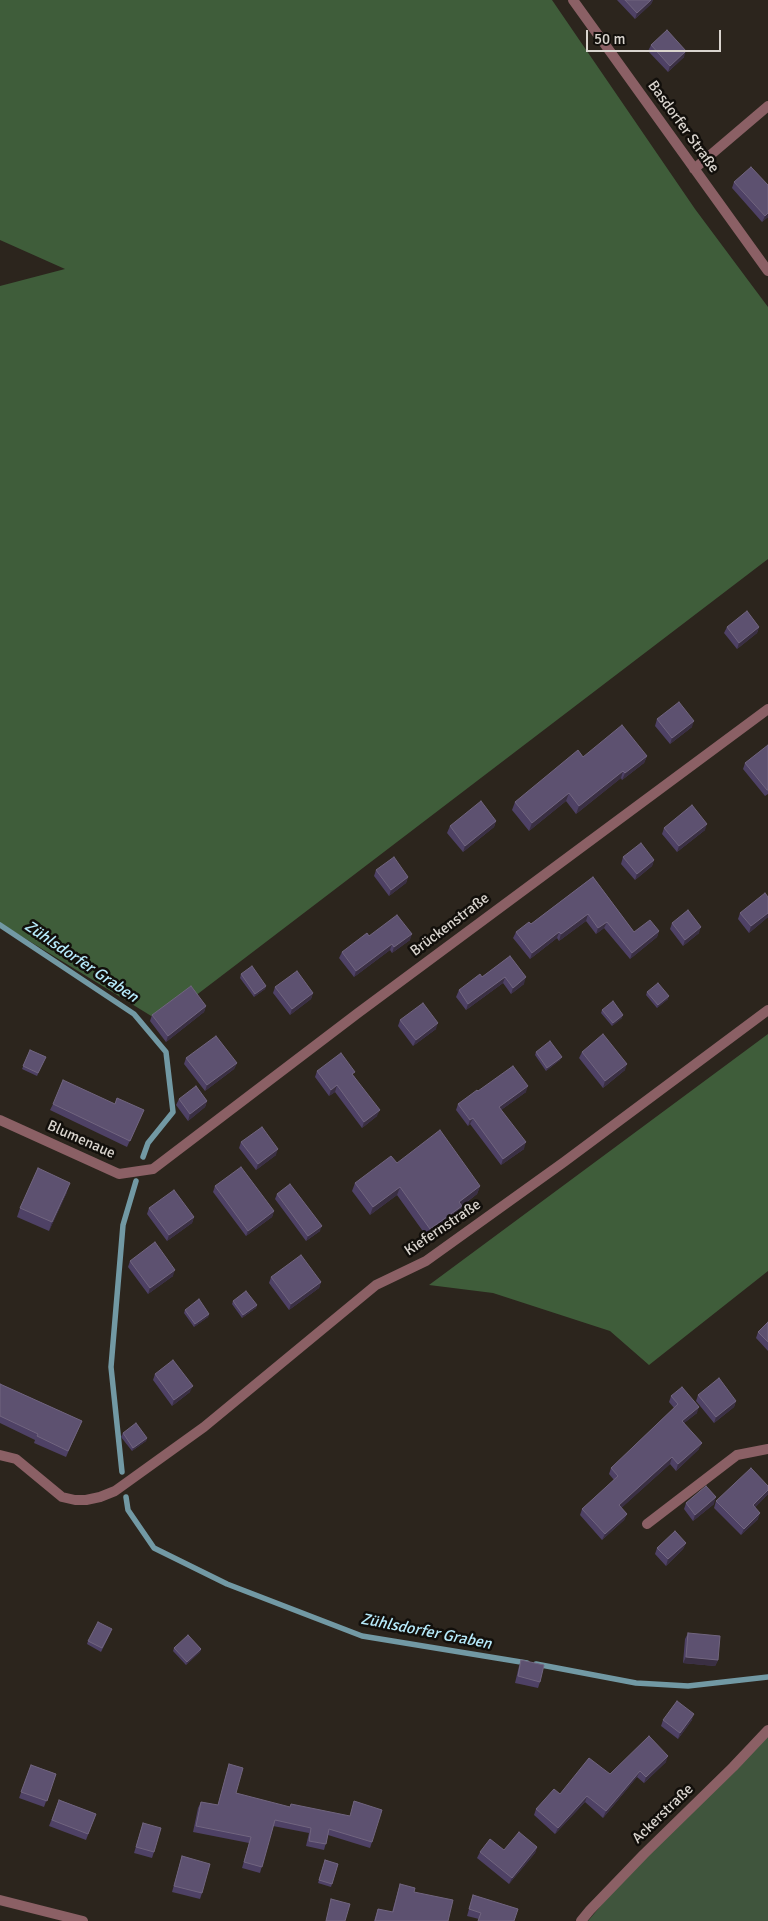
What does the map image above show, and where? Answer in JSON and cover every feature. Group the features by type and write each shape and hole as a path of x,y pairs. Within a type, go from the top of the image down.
{"street":[{"name":"Basdorfer Straße","path":"573,0 768,271"},
{"path":"694,169 768,106"},
{"name":"Brückenstraße","path":"153,1169 358,1013 768,709"},
{"name":"Kiefernstraße","path":"0,1455 16,1459 62,1497 86,1500 115,1491 204,1427 376,1285 426,1261 564,1162 768,1010"},
{"name":"Blumenaue","path":"0,1120 119,1174 153,1169"},
{"path":"647,1524 737,1455 765,1448 768,1449"},
{"name":"Ackerstraße","path":"581,1921 768,1730"},
{"path":"0,1900 83,1921"}],"green space":[{"path":"0,0 552,0 695,209 768,307 768,559 161,1022 0,923 0,286 65,269 0,240"},
{"path":"768,1034 768,1271 649,1365 610,1331 493,1293 429,1285"},
{"path":"768,1730 768,1921 588,1921 644,1854"}],"building":[{"path":"625,0 651,0 637,13"},
{"path":"667,30 686,51 670,66 651,45"},
{"path":"751,167 768,185 768,213 765,216 734,182"},
{"path":"747,611 759,627 739,643 727,627"},
{"path":"679,702 694,721 672,738 657,719"},
{"path":"622,725 647,756 625,773 623,771 579,806 569,793 532,823 515,802 578,750 583,757"},
{"path":"768,745 768,790 767,790 745,763"},
{"path":"481,801 496,821 465,846 450,826"},
{"path":"692,805 707,824 679,846 664,828"},
{"path":"641,843 654,860 637,874 623,857"},
{"path":"394,857 408,877 391,890 376,870"},
{"path":"593,877 634,932 650,920 659,931 632,953 607,922 598,928 588,914 561,934 559,932 532,953 516,932 529,922 531,924"},
{"path":"765,893 768,897 768,913 751,926 740,913"},
{"path":"688,910 701,927 685,940 672,923"},
{"path":"397,915 412,934 394,947 392,944 356,971 342,952 367,933 369,936"},
{"path":"510,956 526,977 513,988 505,977 468,1004 459,990 480,974 482,977"},
{"path":"252,966 266,986 255,994 241,974"},
{"path":"297,971 313,993 292,1009 275,987"},
{"path":"658,983 669,996 658,1005 647,992"},
{"path":"191,986 206,1006 168,1036 152,1015"},
{"path":"613,1001 623,1015 613,1023 602,1010"},
{"path":"423,1003 438,1023 416,1040 400,1020"},
{"path":"603,1034 627,1064 605,1081 582,1052"},
{"path":"216,1036 237,1063 207,1085 186,1058"},
{"path":"550,1041 562,1057 547,1068 536,1052"},
{"path":"30,1050 46,1057 38,1073 23,1066"},
{"path":"341,1053 355,1072 352,1074 380,1110 364,1122 337,1085 331,1090 317,1071"},
{"path":"513,1066 528,1086 499,1107 526,1142 503,1159 473,1118 470,1120 458,1104"},
{"path":"63,1080 115,1104 117,1098 144,1110 130,1141 53,1104"},
{"path":"196,1086 207,1101 190,1114 179,1099"},
{"path":"262,1127 278,1149 258,1164 241,1142"},
{"path":"440,1130 480,1186 459,1202 462,1206 430,1229 400,1187 373,1207 355,1183 391,1156 397,1163"},
{"path":"241,1167 274,1211 248,1231 215,1186"},
{"path":"38,1168 70,1183 52,1222 20,1208"},
{"path":"290,1184 322,1226 308,1236 277,1194"},
{"path":"174,1190 194,1217 169,1235 149,1208"},
{"path":"155,1242 175,1270 150,1288 130,1261"},
{"path":"301,1255 321,1282 291,1304 271,1277"},
{"path":"246,1291 257,1305 243,1315 233,1301"},
{"path":"199,1299 209,1314 195,1324 185,1310"},
{"path":"768,1322 768,1342 758,1332"},
{"path":"173,1360 193,1386 174,1400 155,1374"},
{"path":"719,1378 736,1401 716,1417 698,1395"},
{"path":"0,1384 82,1421 68,1451 0,1416"},
{"path":"682,1387 699,1407 682,1421 702,1443 678,1464 672,1457 619,1505 627,1514 605,1534 582,1509 618,1476 611,1468 678,1404 671,1396"},
{"path":"136,1423 147,1438 133,1448 123,1433"},
{"path":"751,1468 768,1486 768,1490 753,1505 760,1513 744,1529 716,1501"},
{"path":"706,1486 716,1497 695,1515 686,1503"},
{"path":"675,1531 686,1543 668,1559 657,1548"},
{"path":"98,1622 112,1629 102,1648 88,1641"},
{"path":"688,1633 720,1636 718,1660 686,1657"},
{"path":"188,1635 201,1649 187,1662 174,1648"},
{"path":"521,1660 544,1665 540,1682 518,1676"},
{"path":"677,1701 694,1714 680,1733 663,1720"},
{"path":"649,1736 668,1756 646,1777 640,1771 606,1811 587,1796 558,1828 536,1809 554,1789 560,1794 589,1758 610,1774"},
{"path":"229,1764 243,1768 236,1793 290,1807 291,1804 350,1816 354,1801 382,1810 372,1842 329,1829 326,1844 309,1841 311,1828 275,1820 262,1867 244,1862 251,1837 196,1826 201,1802 218,1805"},
{"path":"31,1765 56,1774 47,1801 21,1792"},
{"path":"59,1800 96,1814 88,1834 52,1820"},
{"path":"143,1823 161,1828 154,1852 136,1847"},
{"path":"519,1832 537,1847 512,1878 480,1852 490,1839 504,1850"},
{"path":"182,1856 210,1864 202,1893 174,1886"},
{"path":"325,1860 338,1864 332,1884 319,1880"},
{"path":"400,1884 415,1888 414,1892 453,1900 448,1921 375,1921 378,1909 393,1912"},
{"path":"473,1895 518,1909 514,1921 478,1921 481,1913 469,1909"},
{"path":"331,1899 350,1904 345,1921 326,1921"}],"waterway":[{"name":"Zühlsdorfer Graben","path":"0,925 134,1014 166,1052 173,1112 148,1143 143,1157"},
{"name":"Zühlsdorfer Graben","path":"122,1472 111,1367 123,1225 136,1181"},
{"name":"Zühlsdorfer Graben","path":"126,1497 128,1510 154,1548 227,1584 362,1636 527,1663"},
{"name":"Zühlsdorfer Graben","path":"536,1664 636,1683 688,1686 768,1677"}]}
